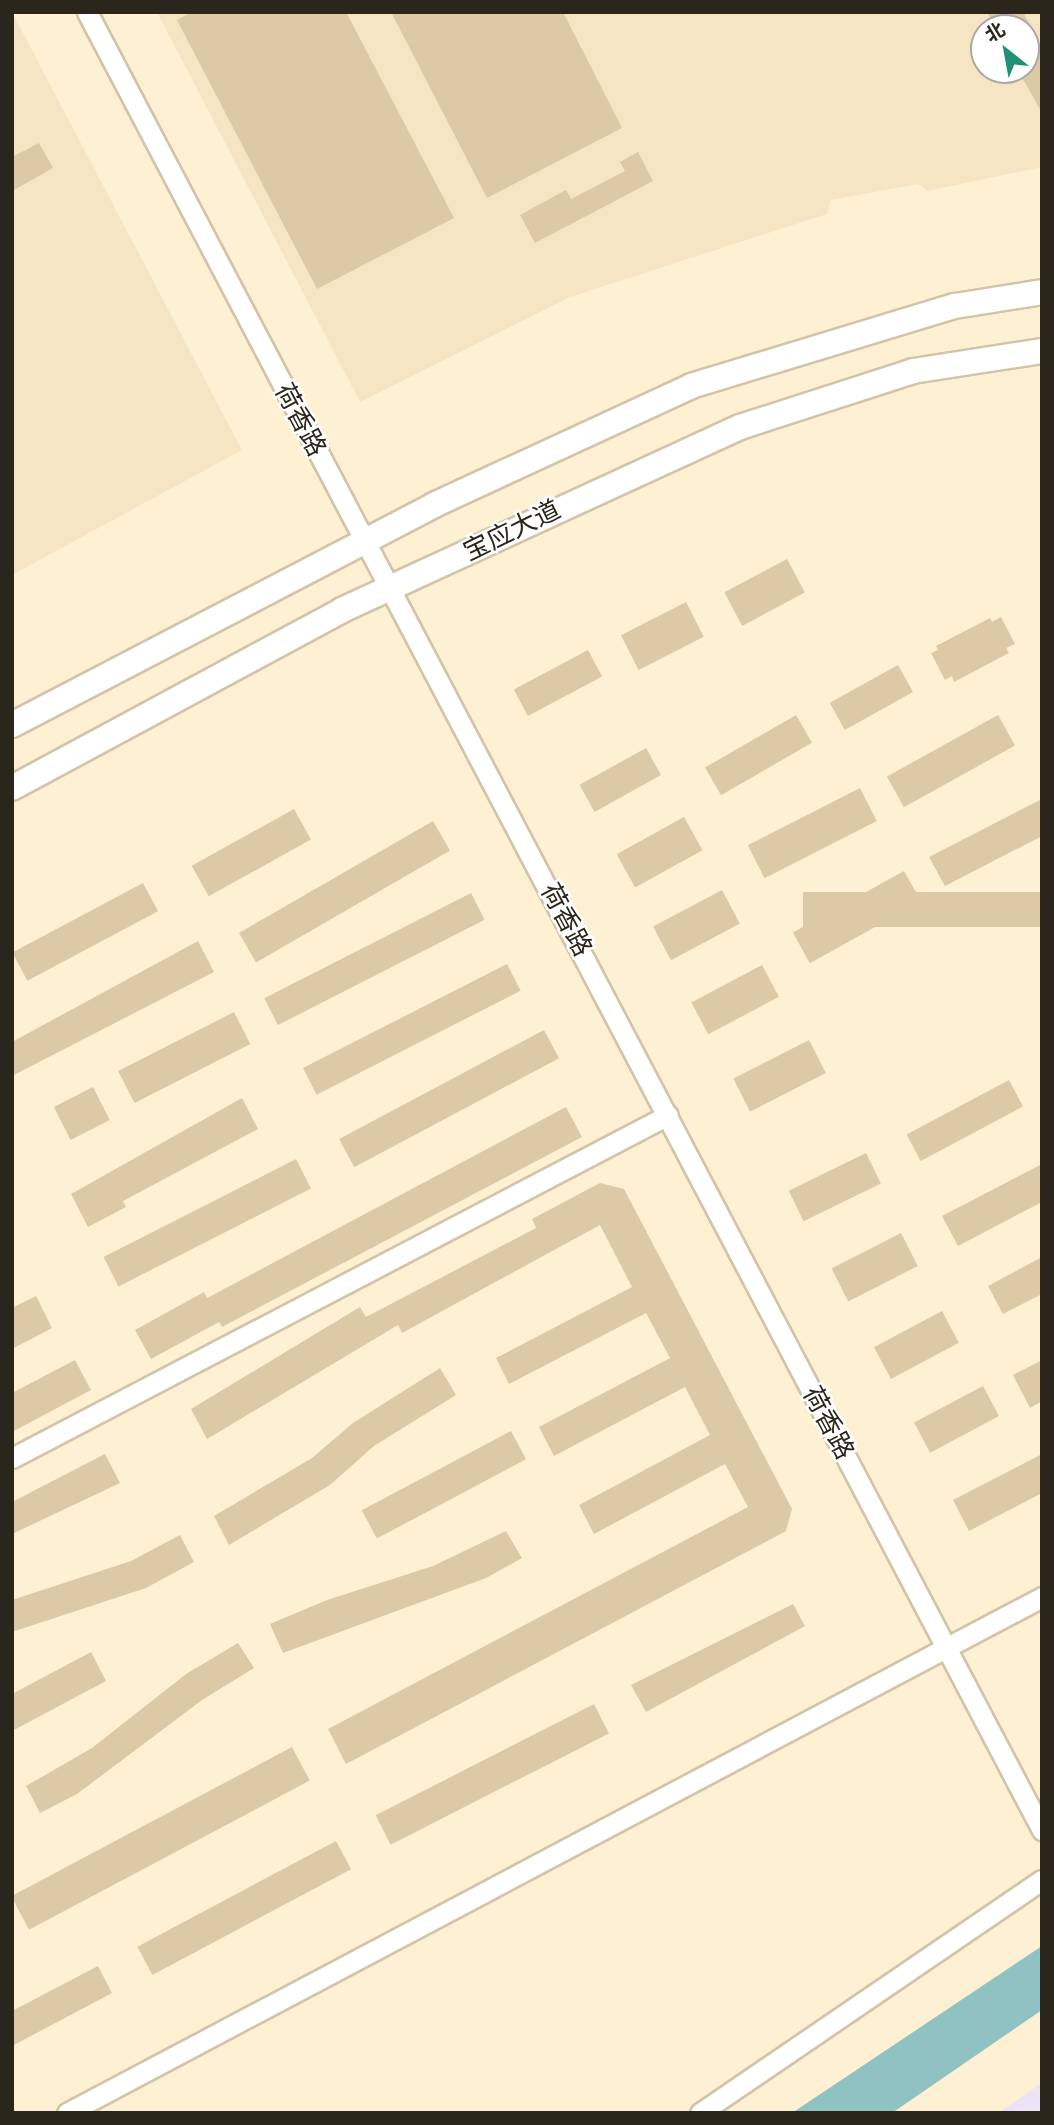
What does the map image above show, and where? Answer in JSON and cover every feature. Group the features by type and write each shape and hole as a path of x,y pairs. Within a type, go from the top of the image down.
{"main road":[{"path":"12,725 364,541 691,386 955,306 1042,292"},
{"name":"宝应大道","path":"12,788 342,610 393,589 740,427 913,372 1042,351"}],"street":[{"name":"荷香路","path":"87,12 364,541 393,589 1042,1830"},
{"path":"12,1458 668,1115"},
{"path":"67,2113 1042,1597"},
{"path":"700,2113 1042,1881"}],"shaded area":[{"path":"12,12 242,450 12,575"},
{"path":"157,12 1042,12 1042,167 927,191 918,184 831,200 827,214 570,297 360,402"},
{"path":"1042,2083 1042,2113 998,2113"}],"water":[{"path":"1042,1946 1042,2010 892,2113 792,2113"}],"building":[{"path":"192,12 346,12 454,218 317,289 177,20"},
{"path":"391,12 563,12 622,128 487,198"},
{"path":"987,12 1024,14 988,14"},
{"path":"1040,43 1042,47 1042,113 1026,84 1040,84"},
{"path":"39,143 53,168 12,191 12,157"},
{"path":"638,152 653,181 535,243 520,215 566,190 571,199 625,171 620,162"},
{"path":"787,559 805,593 742,626 724,592"},
{"path":"686,602 704,637 639,670 621,635"},
{"path":"1001,617 1015,644 1006,648 1009,653 954,682 952,676 945,680 931,653 938,650 936,646 990,618 992,622"},
{"path":"588,650 602,676 528,716 514,689"},
{"path":"898,665 913,692 845,730 830,703"},
{"path":"796,715 812,743 721,795 705,768"},
{"path":"998,715 1015,746 904,807 887,777"},
{"path":"646,748 661,775 595,812 580,785"},
{"path":"860,788 877,821 765,878 748,845"},
{"path":"1042,799 1042,836 945,886 929,857"},
{"path":"294,809 311,840 209,896 192,866"},
{"path":"684,817 702,850 635,888 617,854"},
{"path":"433,821 450,850 256,962 239,933"},
{"path":"904,871 921,902 810,963 793,933"},
{"path":"143,883 158,911 27,981 12,952"},
{"path":"722,890 740,924 671,960 653,927"},
{"path":"803,892 1042,892 1042,927 803,927"},
{"path":"471,893 485,920 278,1025 264,998"},
{"path":"198,941 214,972 12,1076 12,1042"},
{"path":"507,964 521,991 317,1095 303,1068"},
{"path":"762,965 779,997 708,1034 691,1003"},
{"path":"234,1012 250,1044 135,1103 118,1071"},
{"path":"544,1030 559,1058 354,1167 339,1139"},
{"path":"809,1040 826,1073 750,1112 733,1079"},
{"path":"1009,1080 1023,1106 921,1161 907,1134"},
{"path":"93,1087 110,1120 71,1140 54,1107"},
{"path":"242,1098 258,1129 123,1201 126,1207 88,1227 71,1194"},
{"path":"566,1107 582,1137 222,1327 219,1322 151,1359 135,1330 204,1292 207,1298"},
{"path":"866,1153 881,1184 804,1221 789,1191"},
{"path":"296,1159 311,1188 119,1286 104,1257"},
{"path":"1042,1164 1042,1202 958,1246 942,1216"},
{"path":"600,1183 624,1189 792,1509 786,1531 346,1764 328,1729 748,1507 725,1464 594,1534 579,1505 710,1435 685,1387 554,1456 539,1427 670,1358 646,1313 509,1384 496,1358 632,1287 600,1225 402,1333 398,1325 207,1439 191,1409 360,1307 366,1317 536,1228 532,1219"},
{"path":"901,1233 918,1266 848,1301 832,1268"},
{"path":"1042,1257 1042,1294 1003,1314 988,1286"},
{"path":"36,1296 52,1328 12,1349 12,1308"},
{"path":"942,1311 959,1343 891,1379 874,1347"},
{"path":"75,1360 91,1390 12,1432 12,1393"},
{"path":"1042,1360 1042,1401 1030,1408 1013,1375"},
{"path":"440,1368 456,1395 374,1446 330,1485 229,1545 214,1516 312,1458 353,1423"},
{"path":"983,1386 999,1416 930,1453 914,1423"},
{"path":"511,1431 526,1459 377,1539 362,1510"},
{"path":"105,1454 120,1483 12,1534 12,1502"},
{"path":"1042,1454 1042,1493 969,1531 953,1500"},
{"path":"506,1531 522,1558 486,1578 283,1653 270,1624 327,1600 433,1566"},
{"path":"180,1535 194,1562 146,1588 12,1632 12,1600 131,1561"},
{"path":"793,1604 805,1626 646,1712 631,1685"},
{"path":"238,1643 254,1668 202,1700 77,1794 40,1813 26,1786 92,1748 186,1674"},
{"path":"91,1652 106,1681 12,1731 12,1694"},
{"path":"594,1704 609,1733 391,1845 376,1815"},
{"path":"292,1747 310,1781 29,1930 12,1896"},
{"path":"336,1841 351,1869 152,1975 137,1947"},
{"path":"98,1966 112,1993 12,2046 12,2011"}]}
